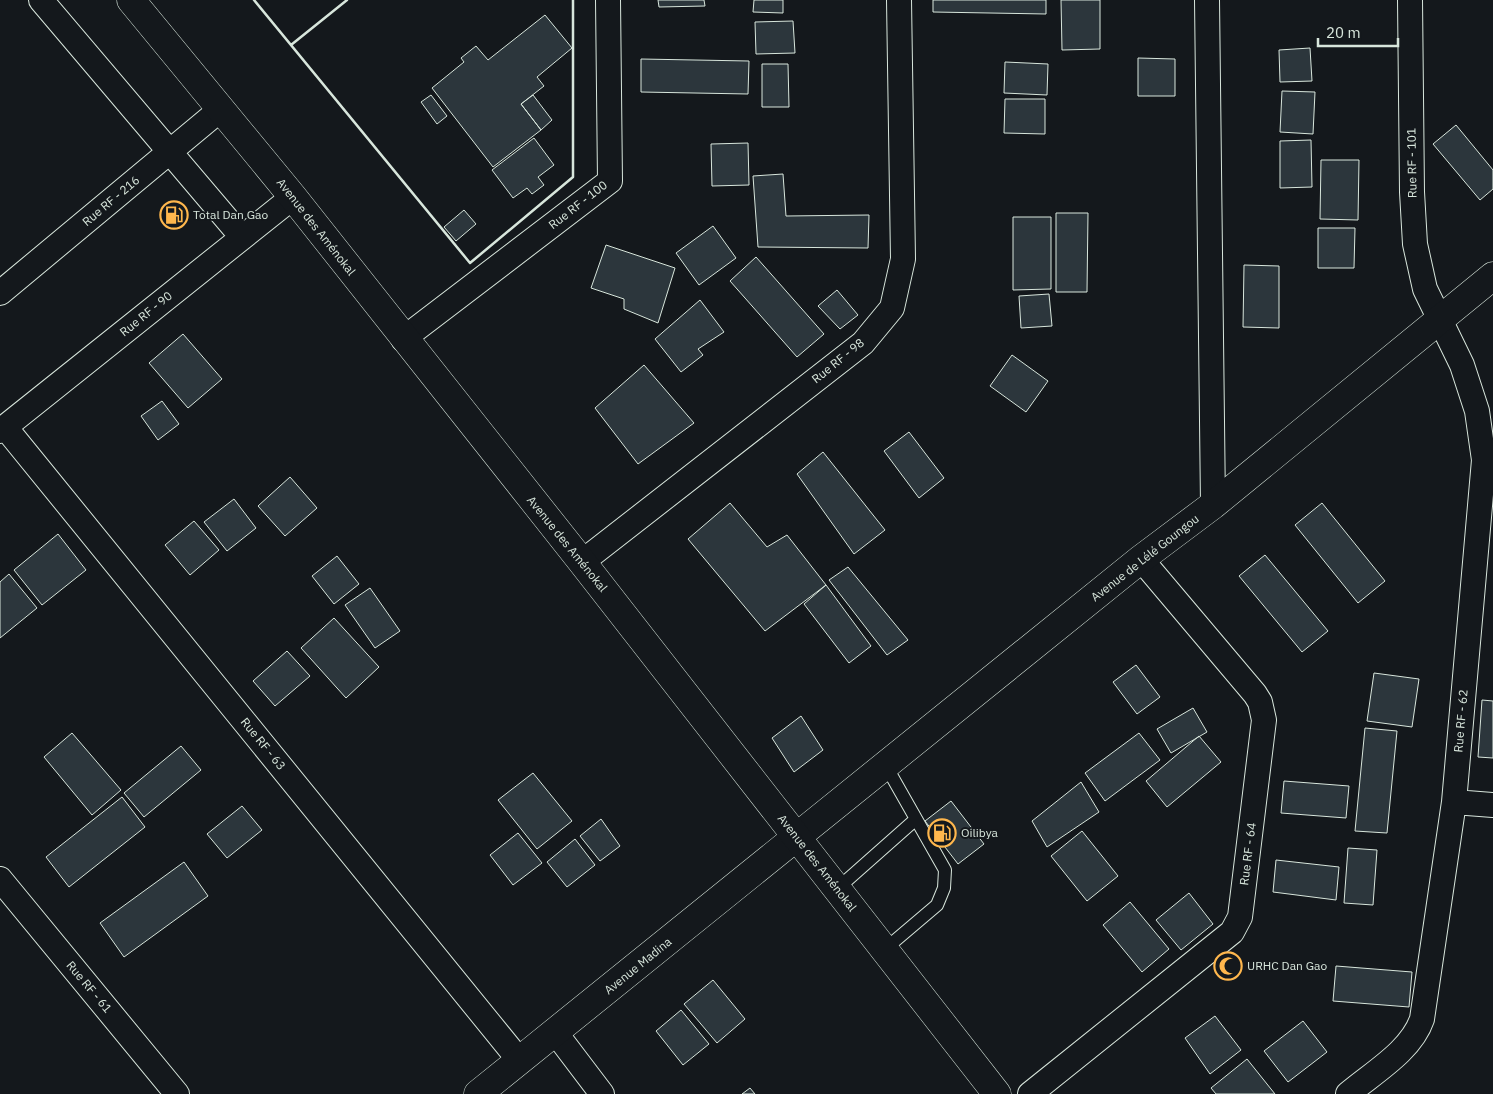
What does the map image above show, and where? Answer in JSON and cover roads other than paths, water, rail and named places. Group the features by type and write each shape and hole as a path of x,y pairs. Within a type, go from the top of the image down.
{"main road":[{"name":"Avenue des Aménokal","path":"131,0 292,197 582,562 997,1094"},
{"name":"Avenue de Lélé Goungou","path":"797,838 1141,559 1213,505 1441,321 1493,276"},
{"name":"Avenue Madina","path":"478,1094 797,838"}],"street":[{"path":"41,0 242,237"},
{"name":"Rue RF - 100","path":"403,339 610,181 608,0"},
{"name":"Rue RF - 98","path":"582,562 862,343 892,308 903,260 899,0"},
{"path":"1206,0 1213,505"},
{"name":"Rue RF - 101","path":"1410,0 1412,192 1416,244 1424,289 1441,321"},
{"name":"Rue RF - 216","path":"0,293 221,109"},
{"name":"Rue RF - 90","path":"3,429 292,197"},
{"name":"Rue RF - 62","path":"1348,1094 1408,1044 1418,1033 1426,1000 1454,802 1484,460 1477,411 1462,366 1441,321"},
{"name":"Rue RF - 63","path":"3,429 520,1061"},
{"name":"Rue RF - 64","path":"1030,1094 1232,932 1240,917 1264,720 1262,710 1255,694 1141,559"},
{"path":"1454,802 1493,805"},
{"name":"Rue RF - 61","path":"0,879 177,1094"},
{"path":"555,1032 602,1094"}],"lane":[{"path":"884,950 937,905 944,888 944,870 886,766"},
{"path":"837,889 916,819"}],"place":[{"name":"Total Dan Gao","path":"174,215"},
{"name":"Oilibya","path":"942,833"},
{"name":"URHC Dan Gao","path":"1228,966"}]}
